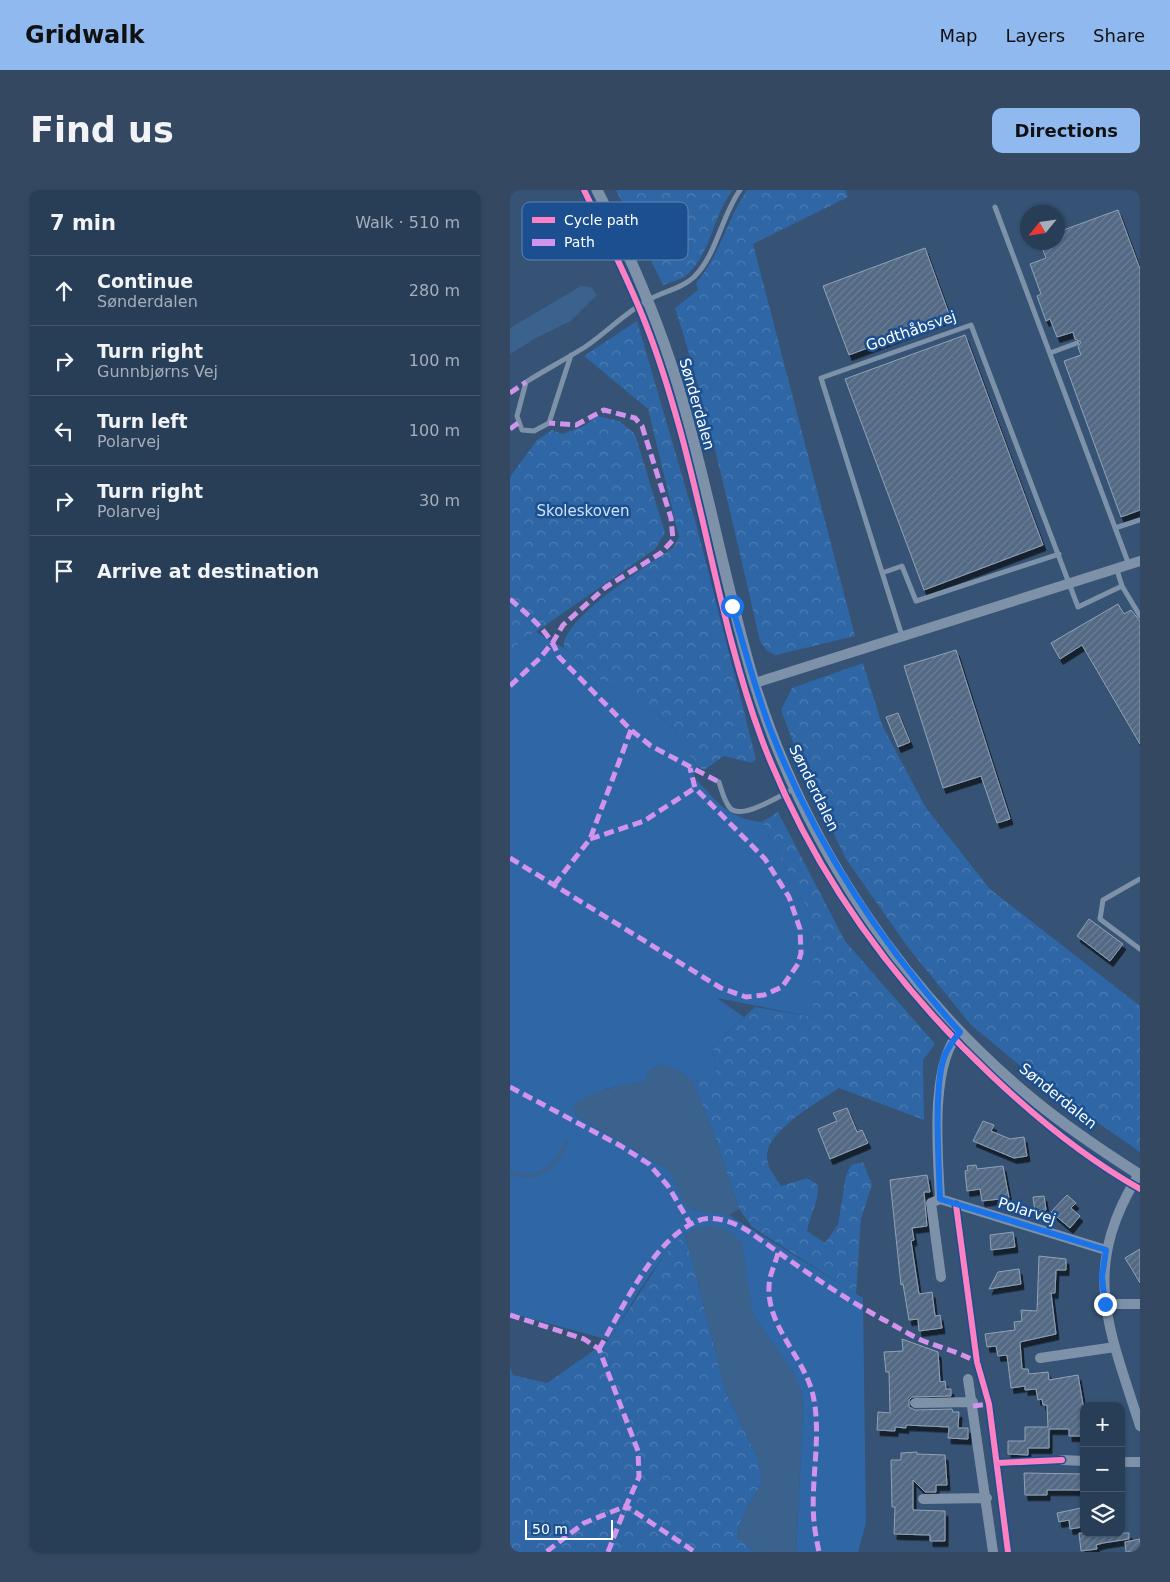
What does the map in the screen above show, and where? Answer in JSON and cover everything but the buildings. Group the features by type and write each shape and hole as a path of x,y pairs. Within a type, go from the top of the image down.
{"street":[{"name":"Sønderdalen","path":"597,190 603,202"},
{"name":"Sønderdalen","path":"630,260 649,299 681,398 705,488 732,606 772,734 795,788 838,870 887,945 924,992 960,1032 1035,1101 1139,1175"},
{"path":"755,683 1117,570 1140,561"},
{"path":"941,1277 931,1203 940,1199 939,1135 941,1076 944,1056 953,1039 960,1032"},
{"path":"1139,1175 1119,1209 1106,1250 1102,1277 1105,1304 1115,1347 1140,1426"},
{"name":"Polarvej","path":"940,1199 1106,1250"},
{"path":"1105,1304 1140,1304"},
{"path":"1040,1358 1115,1347"},
{"path":"968,1379 987,1498 993,1552"},
{"path":"915,1403 973,1402"},
{"path":"1062,1460 1080,1461"},
{"path":"1125,1462 1140,1462"},
{"path":"924,1499 987,1498"}],"lane":[{"path":"571,355 548,423 534,431 522,430 517,416 526,382 571,355 649,299 682,286 694,277 706,261 740,190"},
{"path":"995,207 1129,565"},
{"name":"Godthåbsvej","path":"902,636 821,378 971,325 1068,585 1078,607 1122,586"},
{"path":"1050,353 1077,343"},
{"path":"1116,528 1140,520"},
{"path":"882,573 902,566 916,601 1058,554"},
{"path":"1117,570 1122,586 1140,616"},
{"path":"719,782 731,809 739,813 748,812 795,788"},
{"path":"1140,879 1103,900 1100,919 1140,950"}],"green space":[{"path":"616,190 733,190 720,211 707,246 694,267 678,280 663,285 651,260 688,260 688,202 622,202"},
{"path":"747,190 845,190 848,197 753,244 855,636 776,655 767,651 760,641 710,432 675,308 698,290 696,283 711,261"},
{"path":"637,321 695,520 756,759 752,763 724,756 704,770 696,766 672,726 635,698 596,677 564,648 566,636 590,608 627,579 673,548 679,537 648,409 584,356"},
{"name":"Skoleskoven","path":"598,416 619,421 635,434 665,533 655,549 510,650 510,477 537,440 552,430 562,434 584,426"},
{"path":"536,632 564,648 596,677 635,698 672,726 696,766 694,777 731,813 762,822 813,920 813,1017 717,998 744,1017 713,1046 716,1073 693,1083 682,1072 649,1071 645,1081 606,1089 572,1108 576,1116 665,1168 675,1178 687,1206 693,1210 729,1215 863,1298 866,1523 858,1552 796,1552 803,1410 801,1390 791,1370 753,1315 748,1295 697,1227 684,1236 659,1262 609,1340 510,1313 510,650"},
{"path":"863,663 882,725 926,808 990,889 1140,1006 1140,1152 1041,1083 971,1025 907,946 846,859 807,779 781,710 792,688"},
{"path":"778,812 845,941 935,1044 923,1060 924,1120 839,1088 797,1116 777,1134 770,1144 767,1154 769,1167 781,1186 807,1178 818,1185 817,1197 807,1231 825,1243 838,1225 846,1175 851,1165 863,1162 872,1185 861,1219 856,1294 752,1227 739,1209 714,1134 693,1083 716,1073 713,1046 755,1007 813,1017 813,920 762,822"},
{"path":"685,1234 726,1392 759,1461 762,1483 748,1506 739,1526 737,1537 755,1552 510,1552 510,1367 513,1375 547,1383 609,1340 665,1254"}],"shaded area":[{"path":"581,286 591,287 597,295 571,321 536,338 510,354 510,328"},
{"path":"657,1065 665,1065 682,1072 693,1083 714,1134 739,1209 729,1215 694,1210 687,1206 665,1168 576,1116 572,1108 577,1102 594,1093 645,1081 649,1071"},
{"path":"714,1226 731,1232 742,1243 753,1315 792,1370 801,1390 803,1410 796,1552 755,1552 737,1538 739,1526 748,1506 762,1483 759,1461 726,1392 685,1234 697,1227"}],"waterway":[{"path":"510,1173 528,1176 543,1172 561,1154 566,1142"}],"marked path":[{"path":"510,393 526,382"},
{"path":"510,686 540,658 553,642 563,625 606,587 661,553 673,540 671,518 642,426 635,418 604,410 576,425 549,423"},
{"path":"510,429 518,423"},
{"path":"510,599 545,632 559,657 631,730 651,746 719,782"},
{"path":"554,885 590,839 631,730"},
{"path":"510,858 721,988 746,997 764,995 782,987 798,964 801,953 800,929 789,897 765,859 695,788 690,768"},
{"path":"590,839 644,821 695,788"},
{"path":"510,1087 621,1146 649,1164 668,1186 691,1225"},
{"path":"599,1349 640,1277 666,1244 681,1231 697,1221 718,1219 745,1229 832,1289 911,1335 977,1362"},
{"path":"778,1253 770,1278 769,1294 772,1308 777,1323 807,1377 815,1407 816,1440 813,1506 814,1526 819,1552"},
{"path":"510,1315 584,1339 599,1349 638,1451 639,1477 626,1506 584,1523 546,1552"},
{"path":"973,1406 989,1404"},
{"path":"608,1552 626,1506 695,1552"}],"cycle path":[{"path":"584,190 590,202"},
{"path":"617,260 634,294 657,354 679,426 737,663 749,701 762,740 782,788 804,833 857,920 887,961 954,1038 1007,1090 1043,1121 1080,1150 1140,1189"},
{"path":"956,1205 977,1362 989,1404 1008,1552"},
{"path":"997,1463 1062,1460"}],"route":[{"path":"732,606 772,734 795,788 838,870 887,945 924,992 960,1032 953,1039 944,1056 941,1076 939,1096 940,1199 1106,1250 1102,1277 1105,1304"}]}
